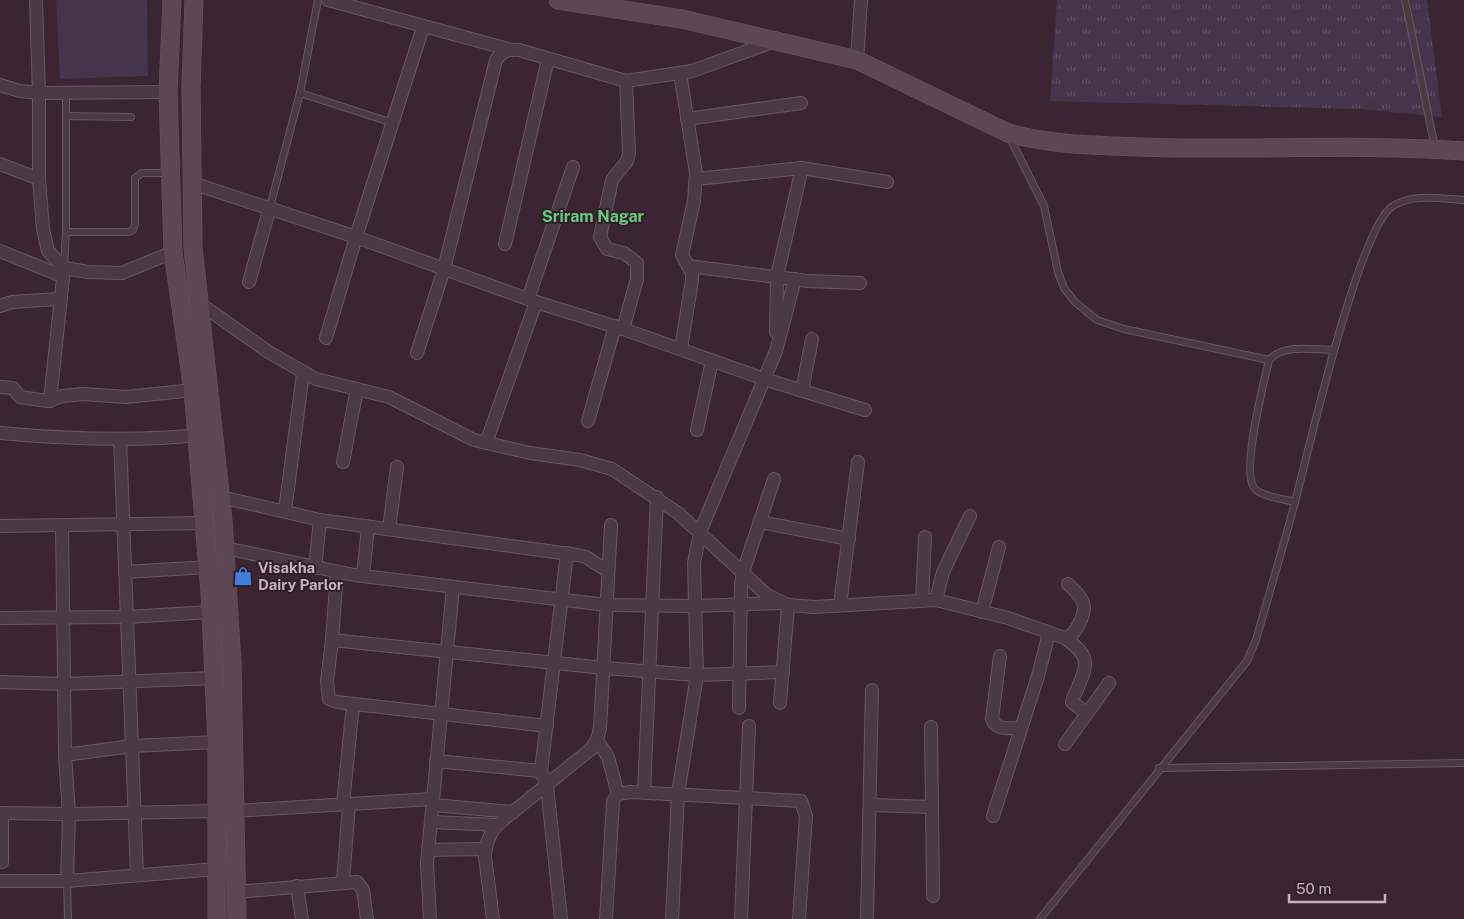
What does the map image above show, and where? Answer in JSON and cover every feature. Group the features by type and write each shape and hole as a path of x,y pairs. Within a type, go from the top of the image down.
{"main road":[{"path":"172,0 168,92 173,252 195,314 221,497 232,674 226,811 217,869 217,919"},
{"path":"194,0 191,87 195,314 193,390 209,568 217,742 236,892 237,919"},
{"path":"558,0 682,19 858,60 1008,133 1032,140 1061,144 1168,148 1400,146 1464,151"},
{"path":"205,523 223,522"}],"street":[{"path":"36,0 39,179 44,239 48,251 63,272 50,400"},
{"path":"328,0 626,81 692,71 775,41"},
{"path":"858,60 861,0"},
{"path":"326,338 356,236 423,27"},
{"path":"417,353 444,269 496,60 500,54 512,50"},
{"path":"505,244 548,60"},
{"path":"680,73 696,179 694,201 682,255 692,274 692,280 681,349"},
{"path":"588,421 637,279 637,263 624,252 607,249 600,238 612,180 627,161 629,153 626,81"},
{"path":"0,85 20,91 39,93 168,92"},
{"path":"687,119 802,103"},
{"path":"0,164 39,179"},
{"path":"486,444 573,168"},
{"path":"696,179 802,168 887,182"},
{"path":"776,351 778,276 802,168"},
{"path":"192,183 356,236 532,300 681,349 764,379 865,410"},
{"path":"249,282 270,208"},
{"path":"0,251 63,272 122,273 173,252"},
{"path":"688,266 795,279 860,283"},
{"path":"672,919 678,794 697,675 694,563 700,532 733,458 776,351 795,279"},
{"path":"0,306 12,302 53,300 61,296"},
{"path":"195,314 303,373 401,402 464,436 486,444 596,464 612,469 657,497 700,532 755,585 784,604"},
{"path":"802,390 812,339"},
{"path":"697,430 712,361"},
{"path":"285,512 303,373"},
{"path":"0,387 13,388 20,397 50,400 69,395 126,397 193,390"},
{"path":"343,462 357,389"},
{"path":"0,433 57,438 120,439 198,434"},
{"path":"120,439 137,875"},
{"path":"840,605 858,462"},
{"path":"389,529 397,467"},
{"path":"738,708 740,606 743,572 774,479"},
{"path":"221,497 320,520 586,556 608,571"},
{"path":"644,792 657,497"},
{"path":"936,600 943,572 970,516"},
{"path":"315,568 320,520"},
{"path":"760,522 849,539"},
{"path":"0,526 205,523"},
{"path":"493,919 485,849 488,838 496,825 591,749 597,740 600,728 604,668 611,525"},
{"path":"62,526 65,755 69,814 67,881"},
{"path":"363,576 368,526"},
{"path":"922,600 925,537"},
{"path":"982,612 999,547"},
{"path":"225,548 315,568 363,576 607,605 840,605 936,600 1065,638 1082,650 1086,658 1082,677 1072,702 1087,714"},
{"path":"561,919 547,786 541,771 567,553"},
{"path":"125,572 209,568"},
{"path":"337,572 327,691 329,699 353,704 546,726"},
{"path":"1065,638 1070,637 1077,628 1085,612 1083,601 1068,584"},
{"path":"430,919 427,870 428,850 453,587"},
{"path":"780,703 783,672 784,604"},
{"path":"0,618 126,617 211,612"},
{"path":"993,816 1048,633"},
{"path":"332,640 604,668 697,675 783,672"},
{"path":"1000,656 992,719 998,727 1021,728"},
{"path":"0,682 65,684 215,678"},
{"path":"1065,744 1109,683"},
{"path":"867,919 871,805 872,690"},
{"path":"342,882 353,704"},
{"path":"741,919 749,726"},
{"path":"932,727 933,896"},
{"path":"597,740 608,757 618,794"},
{"path":"65,755 132,746 217,742"},
{"path":"436,760 541,771"},
{"path":"606,919 613,801 618,794 644,792 746,796 801,801 805,807 806,816 799,919"},
{"path":"2,862 1,813 69,814 226,811 346,804 433,802 514,812"},
{"path":"871,805 932,807"},
{"path":"432,822 496,825"},
{"path":"428,850 485,849"},
{"path":"0,881 67,881 217,869"},
{"path":"236,892 357,882 361,886 366,919"},
{"path":"298,886 302,919"}],"lane":[{"path":"270,208 300,93 318,0"},
{"path":"1405,0 1435,149"},
{"path":"63,272 66,232 66,93"},
{"path":"300,93 393,123"},
{"path":"66,116 131,117"},
{"path":"1008,133 1044,206 1058,272 1064,288 1075,302 1098,320 1124,329 1269,360"},
{"path":"66,232 129,232 133,230 135,224 134,178 142,172 170,173"},
{"path":"1040,919 1089,860 1159,768 1247,661 1256,640 1295,502 1334,350 1368,248 1382,216 1393,206 1410,200 1464,200"},
{"path":"1295,502 1255,490 1250,482 1250,455 1269,360 1277,352 1287,349 1334,350"},
{"path":"1159,768 1464,763"},
{"path":"67,881 68,919"}],"green space":[{"path":"56,0 147,0 148,76 60,79"},
{"path":"1057,0 1427,0 1442,117 1361,109 1050,101"}],"place":[{"name":"Visakha Dairy Parlor","path":"243,576"}],"district":[{"name":"Sriram Nagar","path":"593,216"}]}
